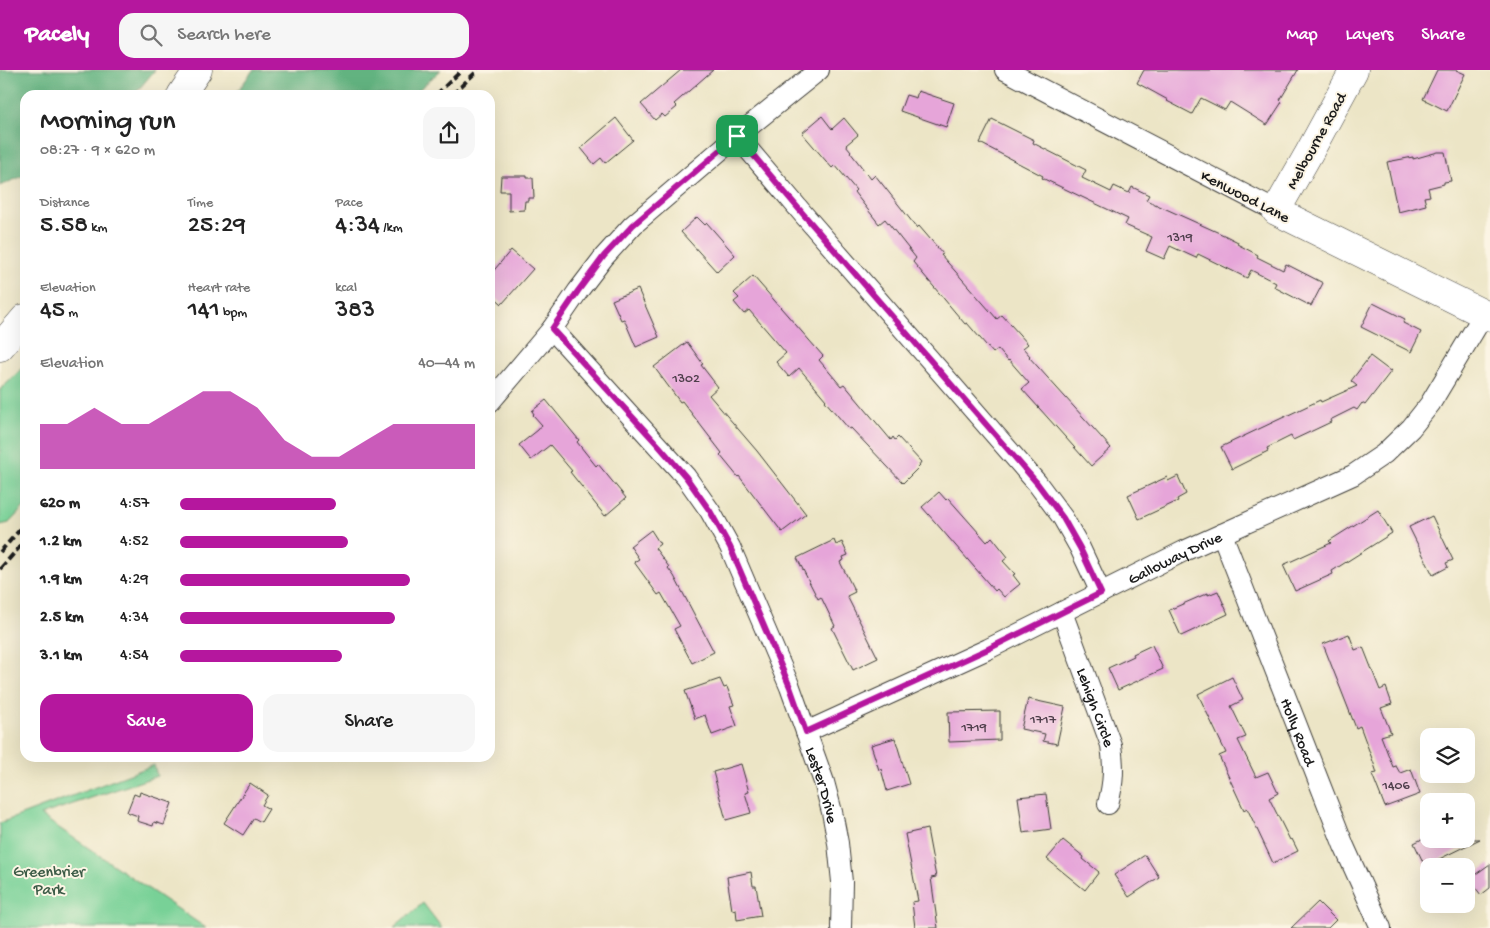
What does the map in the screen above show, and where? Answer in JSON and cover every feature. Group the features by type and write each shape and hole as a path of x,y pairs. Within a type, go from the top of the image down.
{"street":[{"path":"184,90 198,70"},
{"path":"495,396 552,329 604,256 633,225 737,136 819,70"},
{"name":"Kenwood Lane","path":"1004,70 1276,211 1487,315"},
{"name":"Melbourne Road","path":"1276,211 1354,70"},
{"path":"737,136 1037,483 1063,518 1080,548 1101,593"},
{"name":"Galloway Drive","path":"806,732 988,649 1184,551 1353,475 1384,454 1411,428 1430,404 1487,315"},
{"path":"0,347 20,324"},
{"name":"Lester Drive","path":"552,329 686,477 710,511 730,547 790,687 830,805 838,843 842,882 841,928"},
{"name":"Holly Road","path":"1222,534 1344,846 1381,928"},
{"name":"Lehigh Circle","path":"1062,612 1111,745 1114,766 1113,783 1108,804"}],"green space":[{"path":"0,70 155,70 138,90 20,90 20,177 0,186"},
{"path":"253,70 441,70 419,90 239,90"},
{"path":"20,371 20,511 9,523 0,525 0,390"},
{"name":"Greenbrier Park","path":"154,765 157,776 40,815 206,928 0,928 0,823"},
{"path":"423,903 442,928 394,928"}],"building":[{"path":"681,70 713,70 674,104 677,107 665,117 662,114 655,120 641,104"},
{"path":"1144,70 1298,70 1280,100 1282,102 1267,125 1230,102 1225,110 1201,98 1192,114 1137,83"},
{"path":"1437,70 1456,70 1465,74 1447,111 1423,99"},
{"path":"918,91 954,103 946,127 900,111 906,95 916,98"},
{"path":"822,116 832,129 844,118 858,135 846,145 871,179 875,175 917,228 919,226 943,254 941,255 997,319 1002,315 1028,344 1023,348 1029,357 1111,448 1091,466 1022,389 1029,383 998,349 993,353 967,323 965,324 913,262 916,258 885,219 879,224 854,192 856,190 835,165 832,168 802,133"},
{"path":"616,118 633,140 605,163 601,158 594,164 581,148"},
{"path":"992,119 1034,140 1033,143 1086,170 1082,178 1111,192 1114,186 1129,193 1132,187 1149,195 1146,200 1238,242 1237,244 1258,255 1257,257 1283,270 1286,264 1323,283 1311,306 1274,287 1276,283 1251,270 1247,278 1198,254 1196,258 1170,246 1164,259 1146,251 1152,237 1125,225 1128,219 1042,178 1043,176 980,143"},
{"path":"1445,152 1451,181 1428,188 1430,196 1424,197 1426,205 1398,212 1387,162 1413,157 1413,159"},
{"path":"501,176 527,176 527,178 533,178 534,198 528,198 528,201 525,201 524,210 509,211 509,191 500,191"},
{"path":"697,217 705,225 707,223 735,255 717,272 681,232"},
{"path":"511,250 533,269 502,304 495,298 495,269"},
{"path":"753,276 823,356 819,360 841,386 844,384 891,440 893,437 895,440 898,437 921,462 920,466 903,483 851,428 849,429 799,368 789,377 776,362 786,353 749,310 744,314 734,302 739,298 734,293"},
{"path":"638,289 659,337 636,347 624,319 621,320 612,300"},
{"path":"1373,303 1405,319 1403,323 1421,332 1411,352 1361,327"},
{"path":"687,342 703,364 701,365 718,387 709,395 757,451 806,514 782,532 739,476 720,455 722,453 654,367"},
{"path":"1370,356 1390,371 1392,370 1365,405 1362,403 1357,410 1354,408 1330,420 1331,422 1293,440 1291,436 1267,448 1268,451 1232,469 1221,447 1320,400 1321,402 1357,386 1351,381"},
{"path":"546,400 579,440 577,442 596,466 598,464 626,498 605,516 550,445 531,460 519,445 542,425 533,415 532,411"},
{"path":"1178,476 1186,494 1177,499 1178,501 1139,519 1128,495 1167,477 1168,481"},
{"path":"939,492 946,500 948,498 987,542 992,537 1008,557 1003,561 1015,574 1013,575 1020,584 1004,597 997,589 995,591 922,507"},
{"path":"1378,510 1392,533 1332,571 1333,574 1295,591 1283,565 1331,543 1329,541"},
{"path":"1432,516 1453,560 1446,563 1448,567 1433,575 1409,527"},
{"path":"651,530 660,544 655,548 669,567 714,652 692,663 674,629 680,626 661,593 658,595 634,562 639,559 630,546"},
{"path":"834,540 836,545 842,542 848,555 843,557 844,560 840,562 855,592 847,596 878,658 853,670 832,628 835,626 821,597 818,599 797,558"},
{"path":"1218,591 1228,614 1181,636 1169,610 1208,593 1208,595"},
{"path":"1349,634 1355,650 1363,647 1380,690 1386,687 1392,704 1381,708 1391,733 1381,736 1393,767 1396,766 1400,773 1411,769 1420,794 1385,807 1372,774 1377,773 1360,726 1356,728 1323,644"},
{"path":"1152,645 1163,669 1118,690 1108,668"},
{"path":"1232,677 1243,700 1231,706 1246,737 1238,740 1256,777 1268,772 1278,793 1269,798 1290,840 1292,839 1298,851 1273,863 1247,808 1244,810 1219,756 1226,753 1198,694"},
{"path":"720,679 724,688 727,687 734,705 730,706 737,726 712,735 705,715 695,719 685,691"},
{"path":"1028,699 1065,707 1057,744 1043,741 1045,734 1021,729"},
{"path":"1000,711 1000,740 949,742 948,712"},
{"path":"895,738 909,784 887,791 881,769 879,770 871,745"},
{"path":"741,764 749,792 745,793 751,813 726,820 713,772"},
{"path":"250,783 268,795 262,805 269,809 261,822 254,818 243,835 224,823"},
{"path":"140,792 172,803 164,825 154,822 153,826 137,821 138,816 127,812 134,794 139,796"},
{"path":"1046,794 1051,829 1023,833 1018,797"},
{"path":"927,829 936,877 931,878 938,928 915,928 912,902 918,901 905,834"},
{"path":"1063,840 1099,872 1085,890 1047,859"},
{"path":"1420,840 1420,848 1462,848 1441,858 1421,858 1414,843"},
{"path":"1145,855 1159,877 1129,897 1114,875"},
{"path":"1490,864 1490,888 1481,895 1475,887 1475,875"},
{"path":"751,872 753,886 756,886 761,916 737,920 736,909 732,910 727,877"},
{"path":"1318,902 1336,920 1328,928 1291,928"}],"railway":[{"path":"441,90 462,70"},
{"path":"457,90 478,70"},
{"path":"0,552 20,530"},
{"path":"0,569 20,547"}],"route":[{"path":"737,136 1037,483 1063,518 1080,548 1101,593 988,649 806,732 790,687 730,547 710,511 686,477 552,329 604,256 633,225 737,136"}]}
